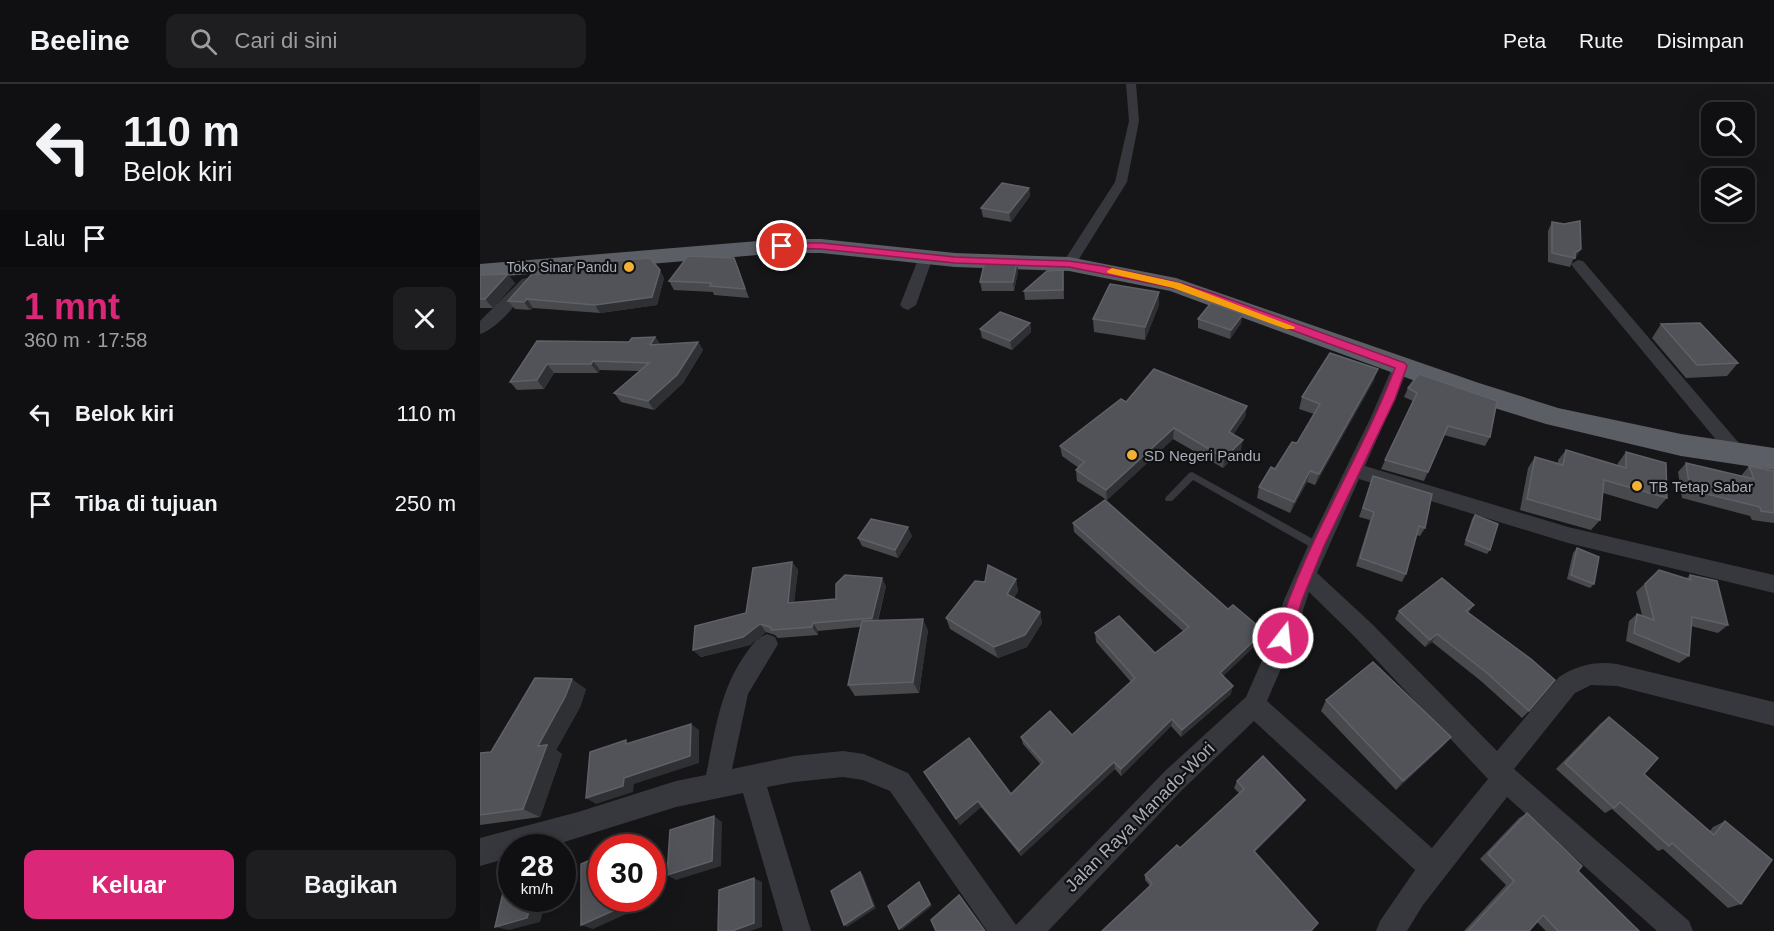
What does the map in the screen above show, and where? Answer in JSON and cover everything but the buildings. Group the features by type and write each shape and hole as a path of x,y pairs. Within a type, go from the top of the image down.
{"highway":[{"path":"480,271 782,246 821,246 926,257 1069,264 1176,285 1401,366 1556,417 1627,435 1774,459"}],"street":[{"path":"1069,264 1122,182 1134,121 1131,84"},
{"path":"908,305 926,257"},
{"path":"1578,264 1738,454"},
{"path":"480,329 499,313 538,268"},
{"name":"Jalan Raya Manado-Wori","path":"1028,931 1174,780 1254,705 1283,638 1295,600 1317,546 1389,399 1401,366"},
{"path":"1354,470 1568,535 1774,584"},
{"path":"1306,575 1363,630 1502,774 1679,931"},
{"path":"716,787 738,687 767,644"},
{"path":"1390,931 1413,894 1435,869 1502,774 1568,685 1575,679 1591,675 1617,675 1774,714"},
{"path":"1254,705 1435,869"},
{"path":"480,852 578,825 676,794 794,769 843,764 864,767 899,782 1004,931"},
{"path":"752,779 797,931"}],"lane":[{"path":"1169,499 1192,475 1317,546"}],"slow traffic":[{"path":"1112,271 1176,285 1290,327"}],"place":[{"name":"Toko Sinar Pandu","path":"629,267"},
{"name":"SD Negeri Pandu","path":"1132,455"},
{"name":"TB Tetap Sabar","path":"1637,486"}],"route":[{"path":"782,246 821,246 955,260 1069,264 1103,269 1176,285 1401,366 1389,399 1317,546 1295,600 1283,638"}]}
